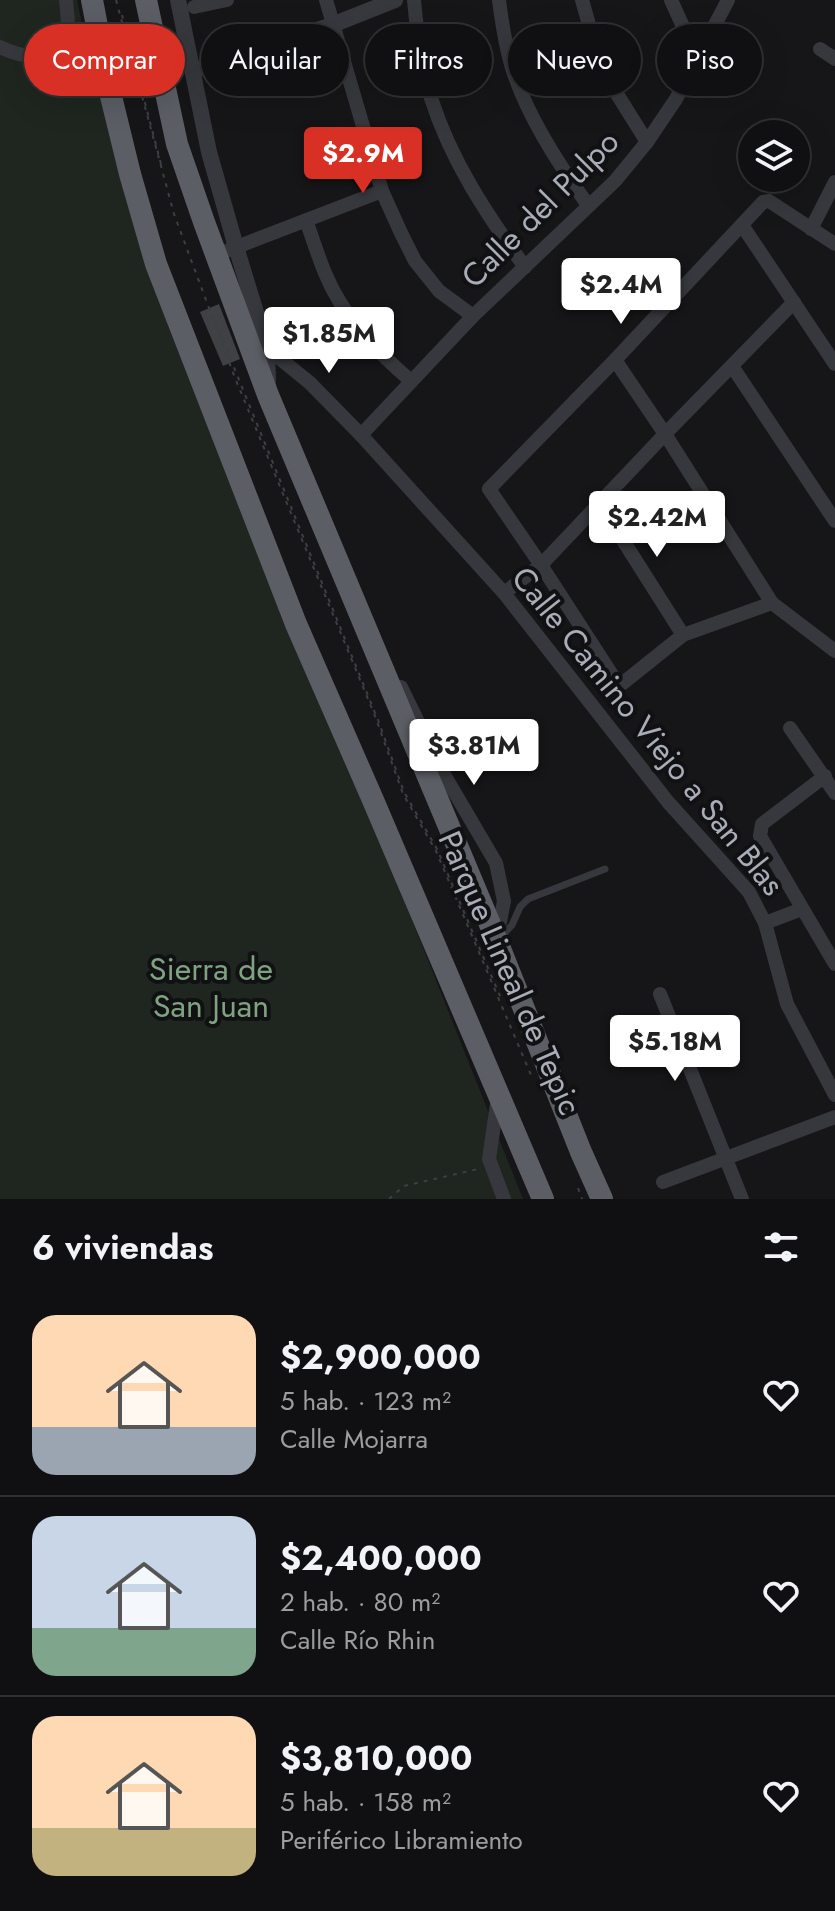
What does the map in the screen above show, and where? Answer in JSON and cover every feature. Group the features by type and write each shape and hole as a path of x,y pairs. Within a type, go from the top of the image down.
{"highway":[{"path":"92,0 108,84 156,264 296,624 543,1199"},
{"path":"146,0 177,144 226,251 268,395 602,1199"}],"street":[{"path":"0,47 33,57 50,54 62,45 67,32 66,0"},
{"path":"178,0 226,251 267,348 268,395"},
{"path":"194,7 227,0"},
{"path":"326,0 332,24"},
{"path":"335,24 395,0"},
{"path":"414,0 418,38 431,97 447,140 468,182 525,267"},
{"path":"499,0 514,74 569,180 588,205"},
{"path":"582,0 592,35 617,94 647,142"},
{"path":"671,0 682,24"},
{"name":"Calle del Pulpo","path":"715,24 728,0"},
{"path":"820,49 835,59"},
{"path":"193,71 201,68"},
{"path":"349,81 382,191 415,261 439,291 473,316"},
{"name":"Calle del Pulpo","path":"361,435 473,316 615,181 647,142 678,96"},
{"path":"811,229 835,182"},
{"path":"226,251 382,191"},
{"path":"772,603 683,635 618,684 489,489 763,202 769,201 835,244"},
{"path":"306,220 326,276 351,320 383,357 411,381"},
{"path":"742,225 835,364"},
{"path":"504,593 541,565 794,302"},
{"name":"Calle Camino Viejo a San Blas","path":"267,348 310,383 361,435 504,593 668,802 749,892 765,923 787,1004 835,1095"},
{"path":"615,360 772,603 835,651"},
{"path":"732,366 835,521"},
{"path":"600,504 683,635"},
{"path":"790,728 835,793"},
{"path":"825,776 762,824 760,836 835,964"},
{"path":"765,923 802,909"},
{"path":"660,994 742,1199"},
{"path":"498,1092 489,1159 504,1199"},
{"path":"663,1182 835,1117"}],"lane":[{"path":"497,941 512,925 520,907 528,899 605,869"}],"path":[{"name":"Parque Lineal de Tepic","path":"116,0 174,214 203,292 375,716 403,794 436,851 533,1080"},
{"path":"236,377 378,720 404,792 437,849 533,1073"},
{"path":"389,1199 404,1186 491,1166"},
{"path":"578,1187 583,1199"}],"green space":[{"name":"Sierra de San Juan","path":"0,0 77,0 82,24 24,24 24,96 100,96 117,155 284,598 523,1199 0,1199"}],"building":[{"path":"219,304 240,359 223,366 200,312"}]}
